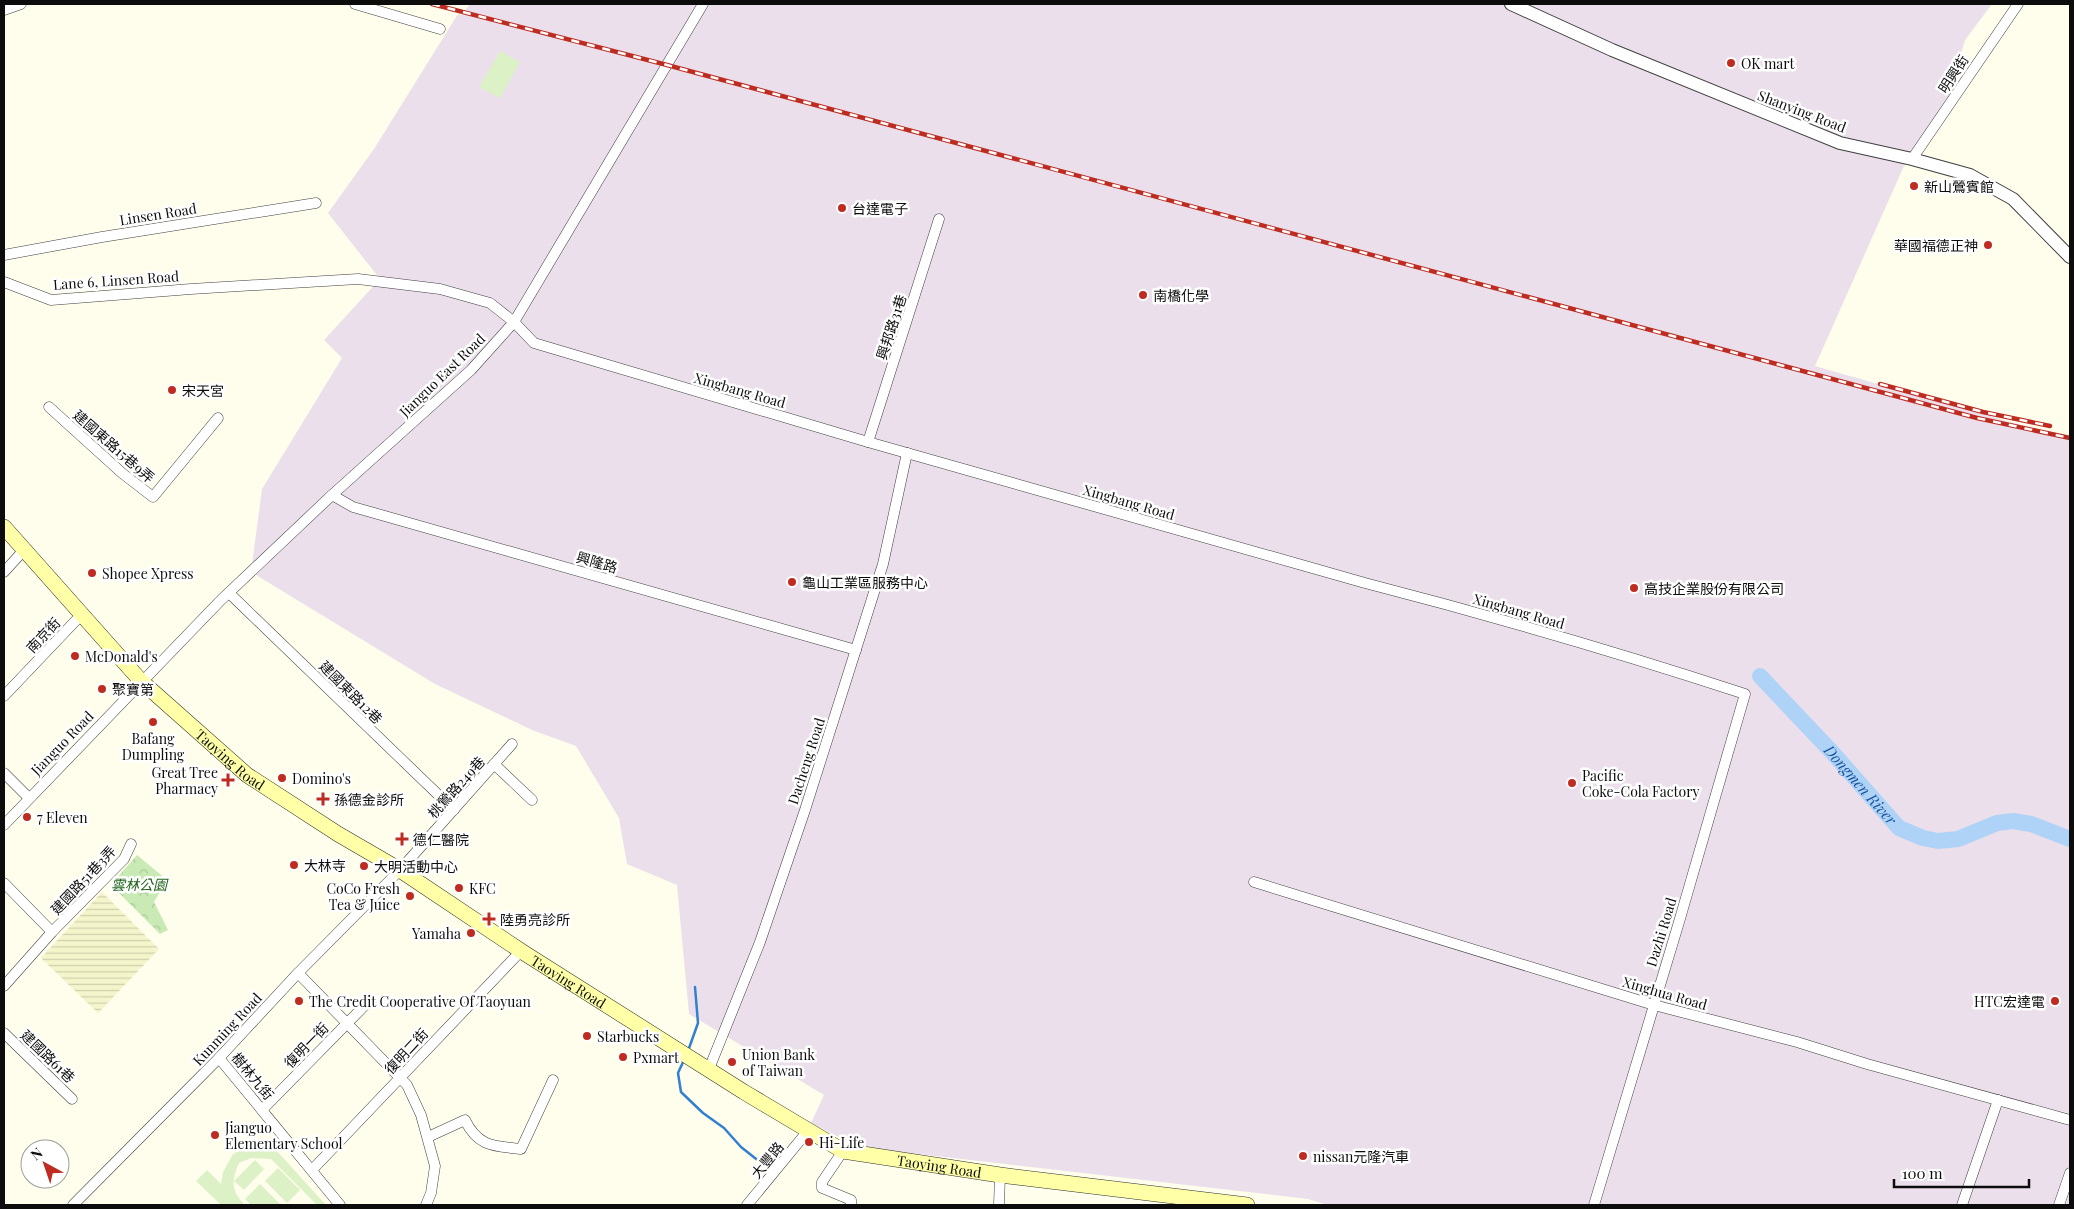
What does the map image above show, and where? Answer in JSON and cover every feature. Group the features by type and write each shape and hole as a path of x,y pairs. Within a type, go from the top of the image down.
{"main road":[{"name":"Taoying Road","path":"4,527 141,681 247,775 338,834 400,870 521,951 807,1132 843,1151 1000,1175 1247,1205"}],"street":[{"path":"4,10 21,4"},
{"path":"355,4 440,29"},
{"name":"Jianguo East Road","path":"141,681 229,593 332,495 471,370 514,322 703,4"},
{"name":"Shanying Road","path":"1511,4 1612,50 1840,143 1912,159 1970,175 2013,199 2070,257"},
{"name":"明興街","path":"1912,159 2018,4"},
{"name":"Linsen Road","path":"4,255 102,237 316,203"},
{"name":"興邦路31巷","path":"868,442 939,220"},
{"name":"Lane 6, Linsen Road","path":"4,282 51,300 233,286 358,279 440,289 490,303 514,322"},
{"name":"Xingbang Road","path":"514,322 534,343 868,442 1365,583 1442,603 1745,694"},
{"name":"建國東路15巷9弄","path":"49,407 122,473 153,497 218,418"},
{"name":"Dacheng Road","path":"708,1069 760,942 856,650 883,564 907,453"},
{"name":"興隆路","path":"332,495 353,507 856,650"},
{"path":"4,572 24,550"},
{"name":"建國東路12巷","path":"229,593 454,810"},
{"name":"南京街","path":"4,696 82,614"},
{"name":"Jianguo Road","path":"4,825 141,681"},
{"name":"Dazhi Road","path":"1594,1205 1745,694"},
{"name":"桃鶯路249巷","path":"400,870 512,744"},
{"path":"494,764 532,800"},
{"path":"4,773 29,798"},
{"name":"建國路51巷3弄","path":"4,986 52,932 124,860 131,844"},
{"name":"Kunming Road","path":"73,1205 219,1058 298,973 400,870"},
{"name":"Xinghua Road","path":"1254,882 1654,1005 1797,1042 1866,1064 2070,1120"},
{"path":"4,883 52,932"},
{"name":"復明二街","path":"312,1170 521,951"},
{"path":"298,973 407,1085 421,1115 435,1166 426,1205"},
{"name":"復明一街","path":"263,1109 369,1001"},
{"name":"建國路61巷","path":"4,1033 72,1099"},
{"name":"樹林九街","path":"219,1058 263,1109 340,1205"},
{"path":"428,1137 465,1120 476,1138 496,1147 521,1149 553,1080"},
{"path":"1962,1205 1998,1100"},
{"name":"大豐路","path":"747,1205 807,1132"},
{"path":"843,1151 822,1182 822,1188 851,1200 851,1205"},
{"path":"2059,1205 2070,1173"},
{"path":"1000,1175 1000,1205"}],"shaded area":[{"path":"470,4 1992,4 1965,40 1950,99 1903,168 1815,366 2070,439 2070,1205 1328,1205 1308,1199 858,1147 811,1123 824,1095 689,1014 677,885 627,864 619,818 576,746 532,730 435,684 251,572 262,489 342,358 324,340 380,279 328,213 374,149 458,14 462,15"}],"green space":[{"path":"500,51 520,62 500,98 479,87"},
{"name":"雲林公園","path":"137,855 167,880 154,902 168,930 160,934 115,889 115,880"},
{"path":"102,892 159,949 98,1013 41,958"},
{"path":"245,1149 275,1149 326,1205 317,1205 271,1159 251,1158 239,1163 234,1185 237,1195 245,1205 221,1205 196,1181 207,1170 221,1184 223,1172 233,1154"},
{"path":"255,1160 264,1169 244,1190 234,1181"},
{"path":"278,1168 300,1190 287,1203 265,1181"},
{"path":"260,1184 281,1205 251,1205 245,1199"}],"waterway":[{"name":"Dongmen River","path":"1760,676 1831,751 1899,828 1923,838 1938,841 1958,839 1997,823 2013,821 2031,824 2070,839"},
{"path":"688,1051 698,1023 695,987"},
{"path":"684,1060 678,1073 681,1092 703,1113 724,1128 741,1147 760,1162 771,1166"}],"railway":[{"path":"432,4 667,65 1977,418 2070,438"},
{"path":"1880,384 1983,412 2050,426"}],"place":[{"name":"OK mart","path":"1731,63"},
{"name":"新山鶯賓館","path":"1914,186"},
{"name":"台達電子","path":"842,208"},
{"name":"華國福德正神","path":"1988,245"},
{"name":"南橋化學","path":"1143,295"},
{"name":"宋天宮","path":"172,390"},
{"name":"Shopee Xpress","path":"92,573"},
{"name":"龜山工業區服務中心","path":"792,582"},
{"name":"高技企業股份有限公司","path":"1634,588"},
{"name":"McDonald's","path":"75,656"},
{"name":"聚寶第","path":"102,689"},
{"name":"Bafang Dumpling","path":"153,722"},
{"name":"Domino's","path":"282,778"},
{"name":"Great Tree Pharmacy","path":"228,780"},
{"name":"Pacific Coke-Cola Factory","path":"1572,783"},
{"name":"孫德金診所","path":"323,799"},
{"name":"7 Eleven","path":"27,817"},
{"name":"德仁醫院","path":"402,839"},
{"name":"大林寺","path":"294,865"},
{"name":"大明活動中心","path":"364,866"},
{"name":"KFC","path":"459,888"},
{"name":"CoCo Fresh Tea & Juice","path":"410,896"},
{"name":"陸勇亮診所","path":"489,919"},
{"name":"Yamaha","path":"471,933"},
{"name":"The Credit Cooperative Of Taoyuan","path":"299,1001"},
{"name":"HTC宏達電","path":"2055,1001"},
{"name":"Starbucks","path":"587,1036"},
{"name":"Pxmart","path":"623,1057"},
{"name":"Union Bank of Taiwan","path":"732,1062"},
{"name":"Jianguo Elementary School","path":"215,1135"},
{"name":"Hi-Life","path":"809,1142"},
{"name":"nissan元隆汽車","path":"1303,1156"}]}
